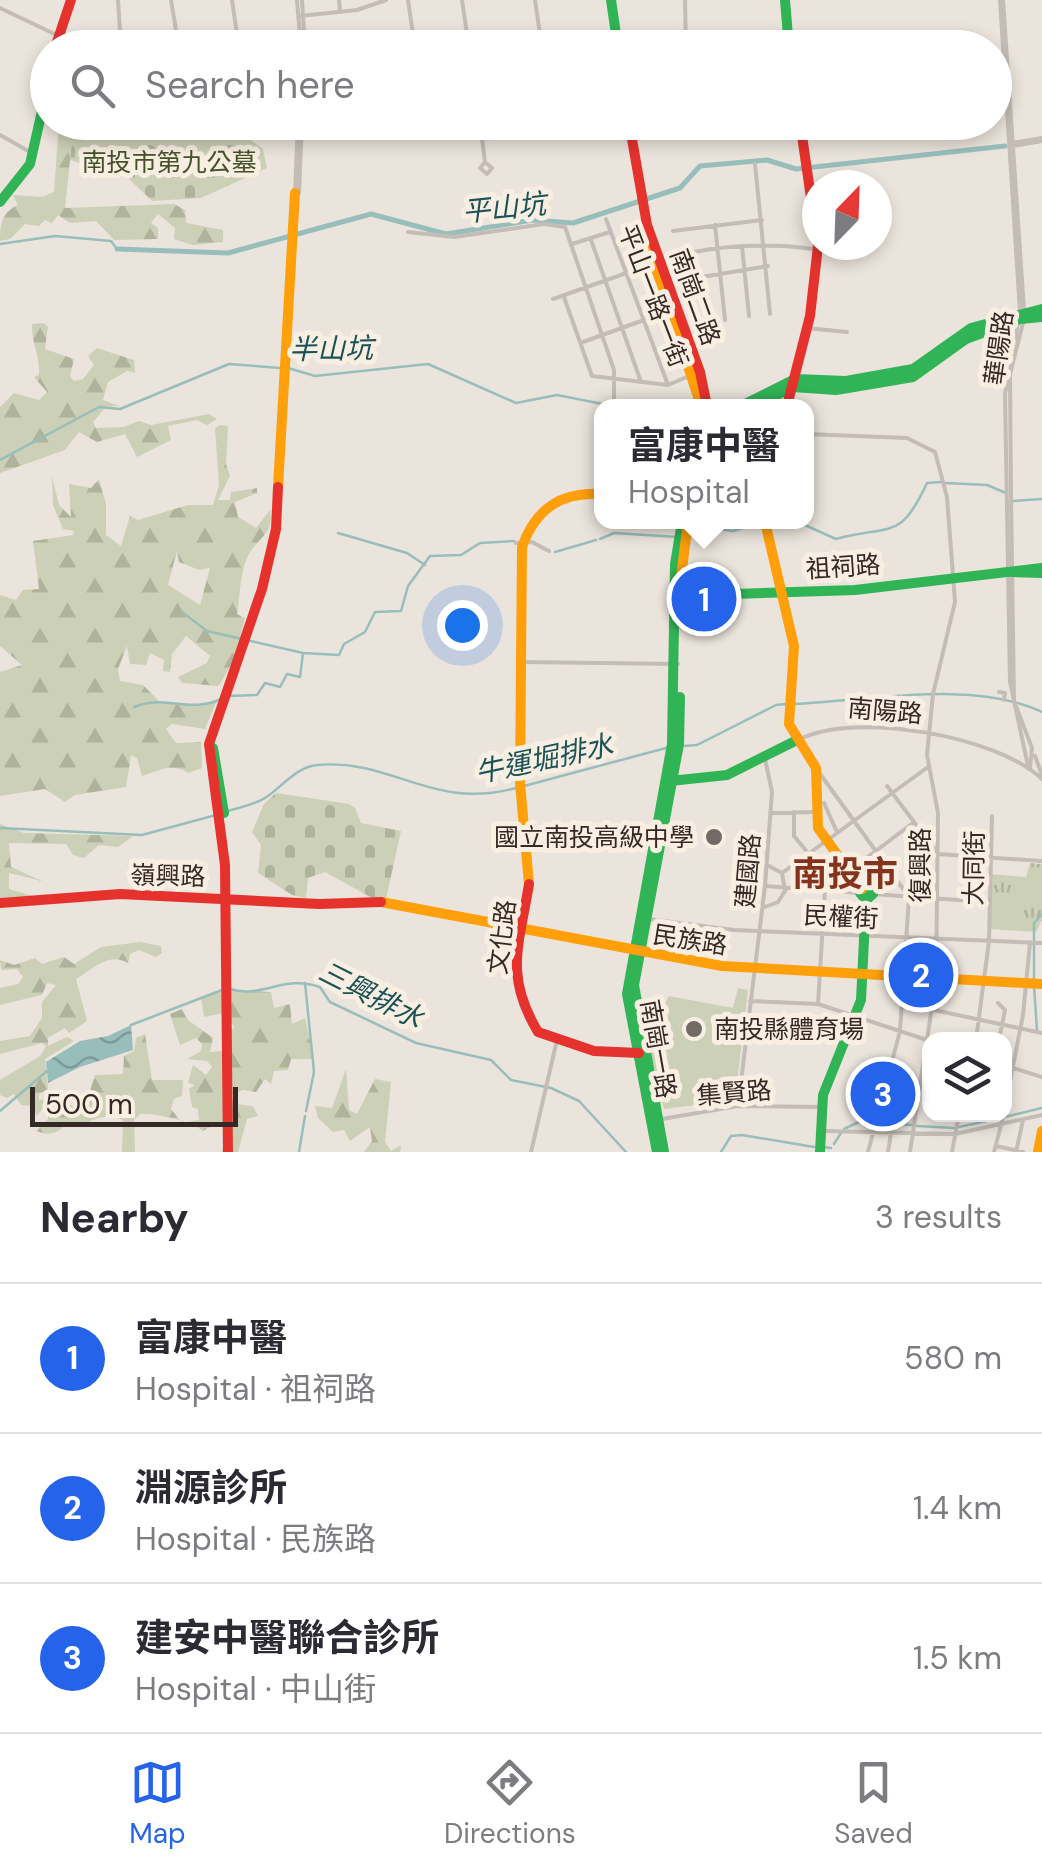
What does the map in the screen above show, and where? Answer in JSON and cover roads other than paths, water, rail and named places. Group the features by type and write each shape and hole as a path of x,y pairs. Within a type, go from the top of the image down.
{"main road":[{"path":"60,30 71,0"},
{"path":"609,0 613,30"},
{"path":"785,0 788,30"},
{"path":"0,202 21,184 37,140"},
{"name":"南崗二路","path":"628,140 638,199 702,399"},
{"path":"803,140 808,170"},
{"path":"230,1152 225,831 212,770 224,705 252,624 279,524 297,193"},
{"path":"789,399 807,328 816,260"},
{"name":"南崗二路","path":"657,262 700,372 703,399"},
{"path":"757,399 794,383 846,381 906,370 1002,320 1042,310"},
{"path":"1022,315 1042,317"},
{"path":"768,399 794,383"},
{"path":"520,543 535,516 557,498 572,493 594,494"},
{"path":"636,952 675,749 677,596 684,529"},
{"path":"767,529 794,646 788,705 797,740 816,768 818,828 867,893 864,976 857,1017 821,1107 820,1148"},
{"name":"文化路","path":"520,543 521,787 529,882 515,977 520,1004 531,1026 557,1040 594,1051 641,1053"},
{"name":"祖祠路","path":"677,596 855,590 1042,570"},
{"name":"南陽路","path":"668,781 726,775 797,740"},
{"name":"嶺興路","path":"0,903 120,894 335,903"},
{"name":"民族路","path":"335,903 383,902 636,952 754,970 1042,984"},
{"name":"南崗一路","path":"636,952 627,994 661,1152"},
{"path":"1038,1152 1042,1133"}],"street":[{"path":"118,0 120,30"},
{"path":"171,0 176,30"},
{"path":"232,0 236,30"},
{"path":"300,0 302,30"},
{"path":"339,0 340,12"},
{"path":"302,16 340,12 386,0"},
{"path":"408,0 413,30"},
{"path":"462,0 466,30"},
{"path":"535,0 539,30"},
{"path":"685,0 686,30"},
{"name":"華陽路","path":"1002,0 1004,30"},
{"path":"0,8 49,30"},
{"path":"0,136 34,153"},
{"path":"297,193 299,140"},
{"path":"482,140 485,162"},
{"name":"華陽路","path":"1011,140 1022,315 1009,394 1011,703 1029,748 1029,767"},
{"path":"1011,145 1042,140"},
{"path":"755,164 766,242 770,314"},
{"name":"平山一路一街","path":"606,219 668,385"},
{"path":"673,231 762,220"},
{"path":"408,232 454,237 544,224 564,228 617,380 615,399"},
{"path":"716,225 725,320"},
{"path":"571,244 610,232"},
{"path":"591,240 641,382"},
{"path":"553,299 657,262 717,248 766,242 802,248"},
{"path":"742,245 749,316"},
{"path":"695,278 768,266"},
{"path":"564,296 592,376 668,385 694,374"},
{"path":"582,343 644,320"},
{"path":"807,328 847,332"},
{"name":"復興路","path":"814,434 907,438 932,449 946,497 955,578 952,626 933,696 928,734 928,767 938,812 938,938 930,1032"},
{"path":"520,543 549,551"},
{"path":"521,662 676,664"},
{"path":"1000,692 1011,703"},
{"name":"南陽路","path":"797,740 835,727 928,734 1014,760 1042,777"},
{"path":"1014,760 1029,748 1042,777"},
{"name":"建國路","path":"738,1106 771,813 765,759"},
{"path":"782,873 928,767"},
{"path":"816,768 909,896 900,1031 868,1152"},
{"path":"886,786 938,854 1042,862"},
{"path":"771,813 820,807 837,832"},
{"path":"794,812 794,836 808,854"},
{"name":"大同街","path":"978,1032 989,941 992,816"},
{"path":"848,871 912,823"},
{"path":"766,865 782,873"},
{"path":"763,907 778,902 785,887 782,873"},
{"path":"867,893 895,874"},
{"path":"765,886 987,902"},
{"path":"818,1004 825,890"},
{"name":"民權街","path":"642,917 759,930 1042,943"},
{"path":"1012,1073 1028,983 1030,943"},
{"path":"750,1001 818,1004 922,1039"},
{"path":"998,1004 1005,1010 1000,1032"},
{"path":"934,1010 1042,1033"},
{"path":"532,1152 557,1040"},
{"path":"1013,1068 1042,1077"},
{"name":"復興路","path":"910,1152 922,1082"},
{"name":"集賢路","path":"654,1121 738,1106 821,1107"},
{"path":"820,1130 955,1134 1042,1114"},
{"path":"1002,1122 995,1149 1018,1151 1024,1120"},
{"path":"952,1152 957,1122"},
{"path":"888,1152 891,1133"}],"water":[{"path":"131,1025 133,1050 80,1067 48,1083 46,1062 80,1041 108,1036"}],"waterway":[{"name":"平山坑","path":"117,249 228,253 371,214 446,234 533,220 573,223 680,188 700,166 767,160 796,169 1005,146"},
{"name":"平山坑","path":"0,244 55,236 111,241 117,249"},
{"name":"半山坑","path":"974,332 1003,320"},
{"name":"半山坑","path":"0,460 99,407 120,409 229,364 280,368"},
{"name":"半山坑","path":"288,368 315,376 428,364 516,403 557,395 594,402"},
{"name":"半山坑","path":"798,384 840,386"},
{"path":"814,529 836,539 893,527 909,514 927,483 941,482"},
{"path":"946,483 987,485 1006,493"},
{"path":"1013,501 1042,499"},
{"path":"689,537 709,529"},
{"path":"719,529 740,529"},
{"path":"338,533 407,553 425,565"},
{"path":"600,539 614,533 677,537"},
{"path":"555,552 596,540"},
{"path":"182,612 207,631 303,653 339,655 344,644 365,632 375,612 401,611 408,586 430,556 461,555 480,543 514,541"},
{"path":"228,696 257,695 265,683 280,687 287,674 300,677 303,653"},
{"name":"牛運堀排水","path":"794,704 953,694 1015,702 1042,712"},
{"path":"134,707 155,702 198,705 221,699"},
{"name":"牛運堀排水","path":"684,746 697,745 776,705 786,704"},
{"name":"牛運堀排水","path":"524,786 666,748"},
{"name":"牛運堀排水","path":"228,811 261,800 296,773 317,765 368,769 460,793 516,788"},
{"name":"牛運堀排水","path":"0,828 142,835 216,815"},
{"path":"1034,940 1034,923 1042,914"},
{"path":"1034,945 1034,979"},
{"name":"三興排水","path":"230,989 252,991 295,983 320,987 330,1002 416,1043 491,1060 511,1080 551,1088 579,1101 626,1152"},
{"path":"305,983 314,1072 306,1111"},
{"path":"1034,986 1037,1030"},
{"name":"三興排水","path":"131,1025 222,990"},
{"name":"三興排水","path":"0,1111 47,1071"},
{"path":"1012,1115 1042,1108"},
{"path":"299,1152 305,1116"},
{"path":"844,1129 859,1122 912,1125"},
{"path":"959,1127 982,1122"},
{"path":"917,1126 954,1128"},
{"path":"834,1144 841,1133"},
{"path":"721,1152 731,1136 742,1135 814,1147"},
{"path":"822,1147 831,1148"}],"place":[{"name":"富康中醫","path":"704,599"},
{"name":"國立南投高級中學","path":"714,837"},
{"name":"淵源診所","path":"921,975"},
{"name":"南投縣體育場","path":"694,1029"},
{"name":"建安中醫聯合診所","path":"883,1094"}],"district":[{"name":"南投市","path":"845,874"}],"park label":[{"name":"南投市第九公墓","path":"169,162"}]}
